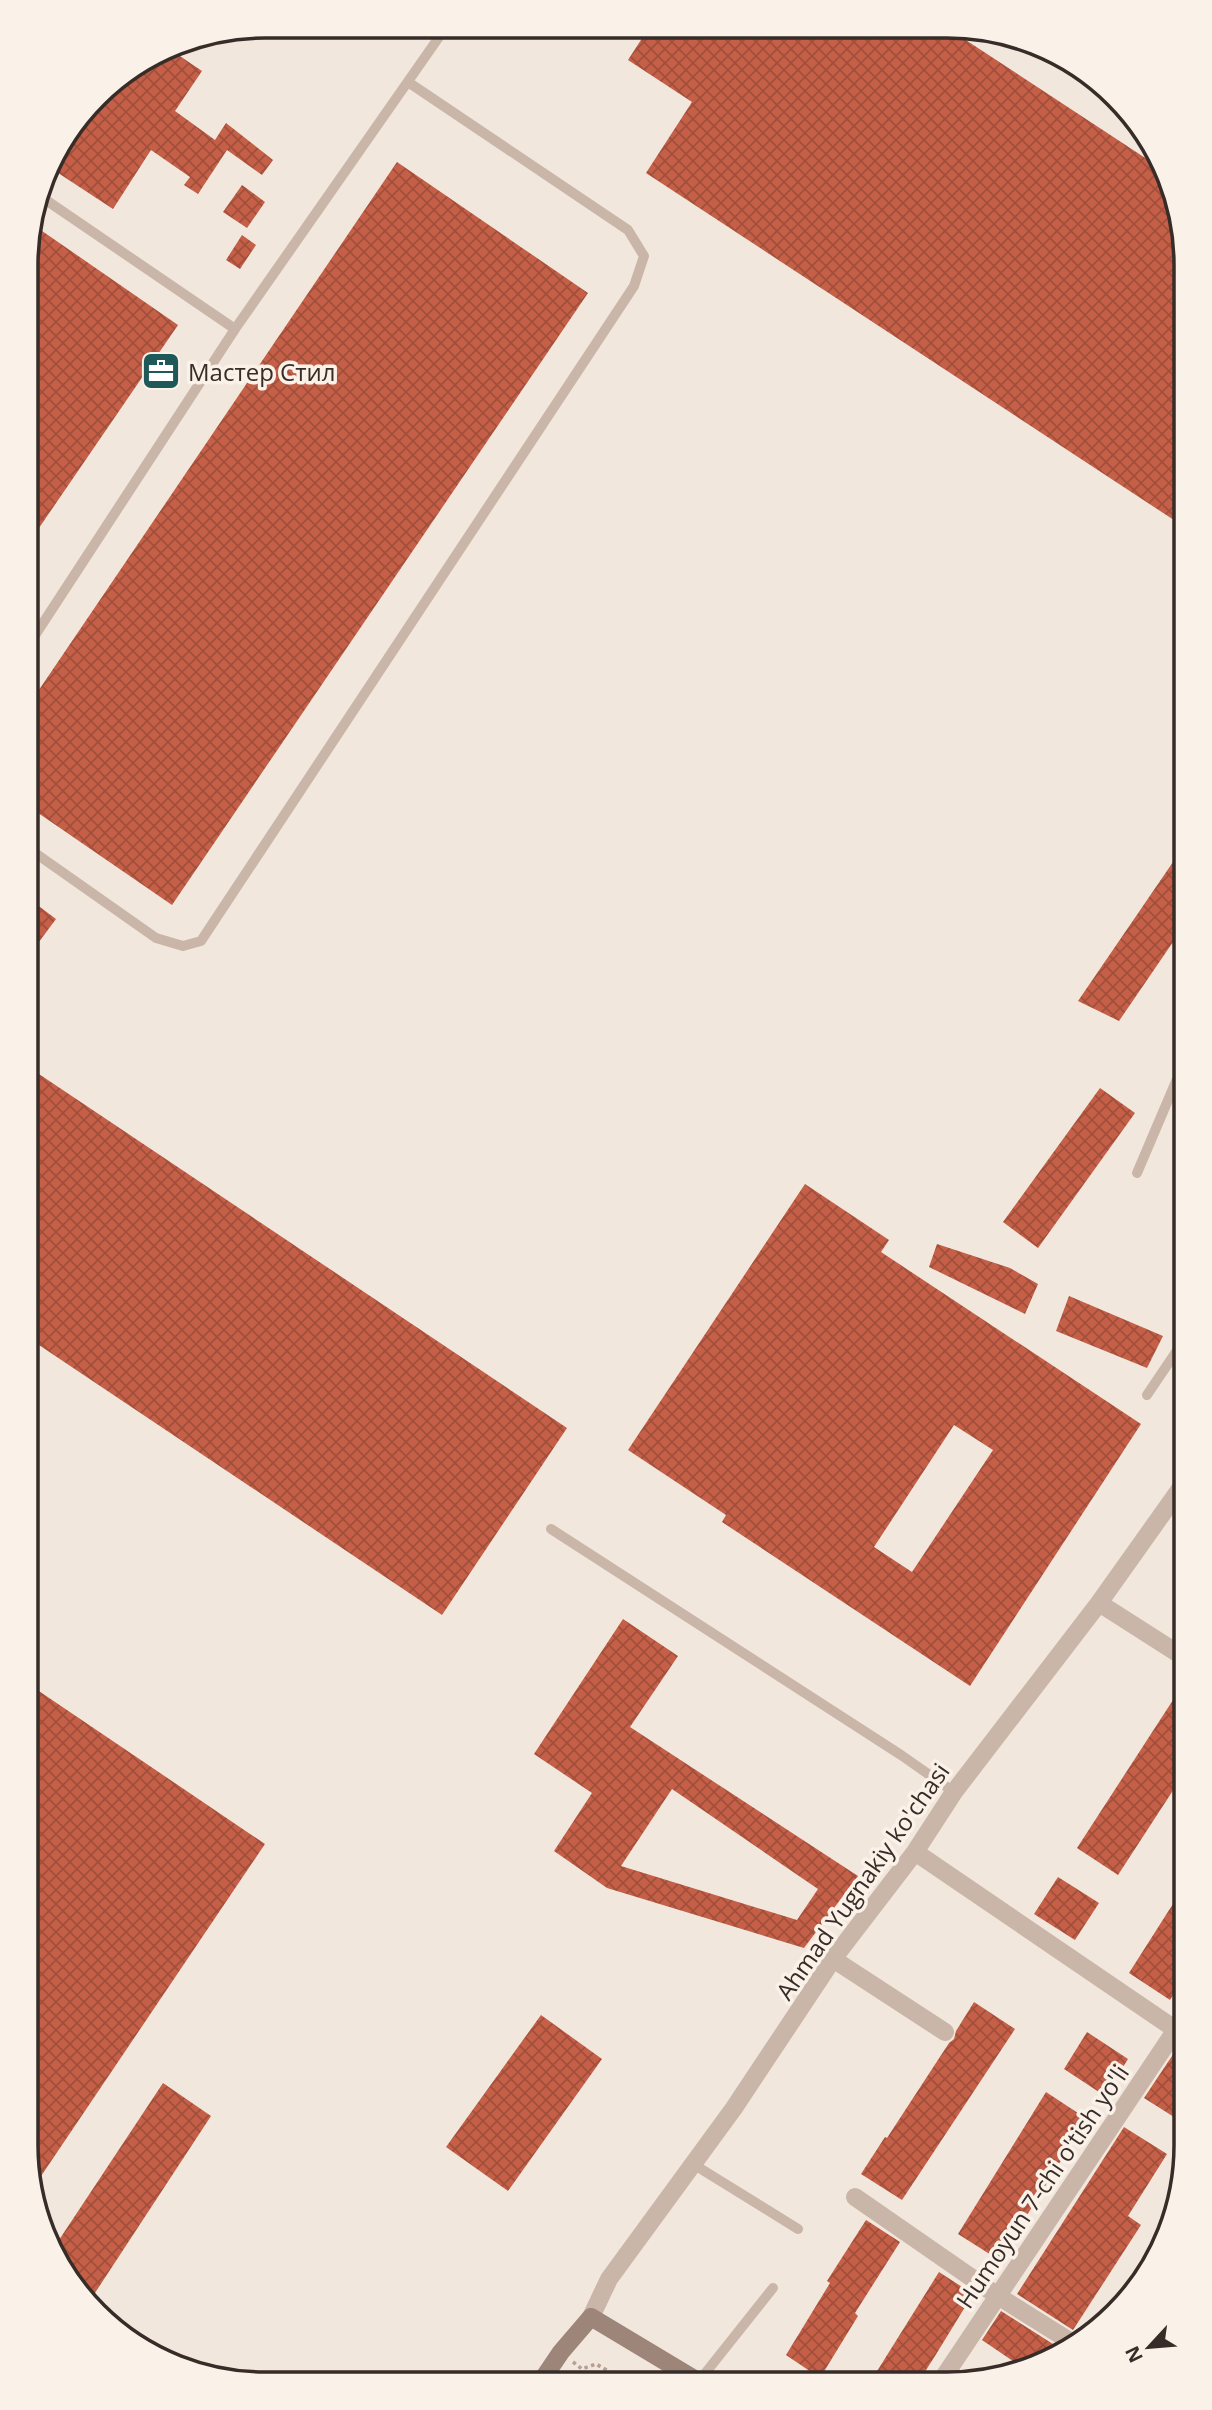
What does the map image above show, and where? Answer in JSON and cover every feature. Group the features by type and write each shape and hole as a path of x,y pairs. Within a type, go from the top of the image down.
{"street":[{"name":"Ahmad Yugnakiy ko'chasi","path":"547,2372 591,2317 609,2279 734,2108 833,1959 915,1852 954,1792 1099,1603 1173,1498"},
{"path":"1099,1603 1173,1650"},
{"path":"915,1852 1173,2021"},
{"path":"833,1959 945,2032"},
{"name":"Humoyun 7-chi o'tish yo'li","path":"947,2372 1173,2040"},
{"path":"855,2197 998,2296 1065,2338"},
{"path":"591,2317 683,2372"}],"lane":[{"path":"38,631 235,330 438,38"},
{"path":"38,855 156,938 183,946 201,941 634,286 643,256 628,230 408,82"},
{"path":"48,201 235,330"},
{"path":"1137,1173 1174,1085"},
{"path":"1147,1395 1173,1356"},
{"path":"551,1530 901,1755 954,1792"},
{"path":"693,2164 798,2229"},
{"path":"708,2372 773,2287"}],"path":[{"path":"561,2352 582,2369 596,2364 609,2372"}],"building":[{"path":"642,38 965,39 1146,159 1161,193 1172,236 1174,520 646,173 692,102 628,60"},
{"path":"180,56 202,71 175,111 215,140 226,123 273,160 262,175 227,150 198,194 184,185 190,177 151,150 113,209 59,173 62,165 85,127 105,105 139,77"},
{"path":"397,162 588,293 172,905 38,813 38,691"},
{"path":"242,185 265,202 247,228 223,212"},
{"path":"41,230 178,325 38,529 38,266"},
{"path":"242,235 256,245 240,269 226,260"},
{"path":"1174,861 1174,941 1119,1021 1078,1001"},
{"path":"38,906 56,919 38,943"},
{"path":"38,1073 567,1428 442,1615 38,1344"},
{"path":"1100,1088 1135,1113 1038,1248 1003,1222"},
{"path":"805,1184 889,1240 881,1252 1141,1424 970,1686 722,1522 726,1515 628,1450","holes":["954,1425 993,1450 912,1572 874,1547"]},
{"path":"937,1244 1010,1268 1038,1284 1025,1314 929,1267"},
{"path":"1069,1296 1163,1336 1147,1368 1056,1331"},
{"path":"623,1619 678,1656 630,1727 858,1876 804,1948 607,1888 554,1851 592,1793 534,1754","holes":["672,1789 818,1889 797,1920 621,1866"]},
{"path":"38,1690 265,1844 41,2177 38,2144"},
{"path":"1173,1700 1173,1790 1118,1875 1077,1848"},
{"path":"1058,1877 1099,1903 1075,1940 1034,1914"},
{"path":"1173,1904 1173,1995 1170,2000 1129,1973"},
{"path":"974,2002 1015,2029 902,2200 861,2174 954,2039"},
{"path":"541,2015 602,2059 508,2191 446,2147"},
{"path":"1087,2032 1128,2059 1105,2096 1064,2069"},
{"path":"1173,2054 1173,2116 1144,2098"},
{"path":"163,2083 211,2116 95,2293 77,2271 60,2239"},
{"path":"1046,2092 1087,2119 999,2260 958,2234"},
{"path":"1124,2127 1167,2154 1128,2216 1141,2225 1073,2330 1017,2294"},
{"path":"866,2220 900,2242 855,2313 858,2316 824,2372 811,2372 786,2355 830,2283 827,2281"},
{"path":"939,2272 973,2294 925,2372 876,2372"},
{"path":"1001,2311 1053,2344 1013,2361 982,2340"}],"place":[{"name":"Мастер Стил","path":"161,371"}]}
